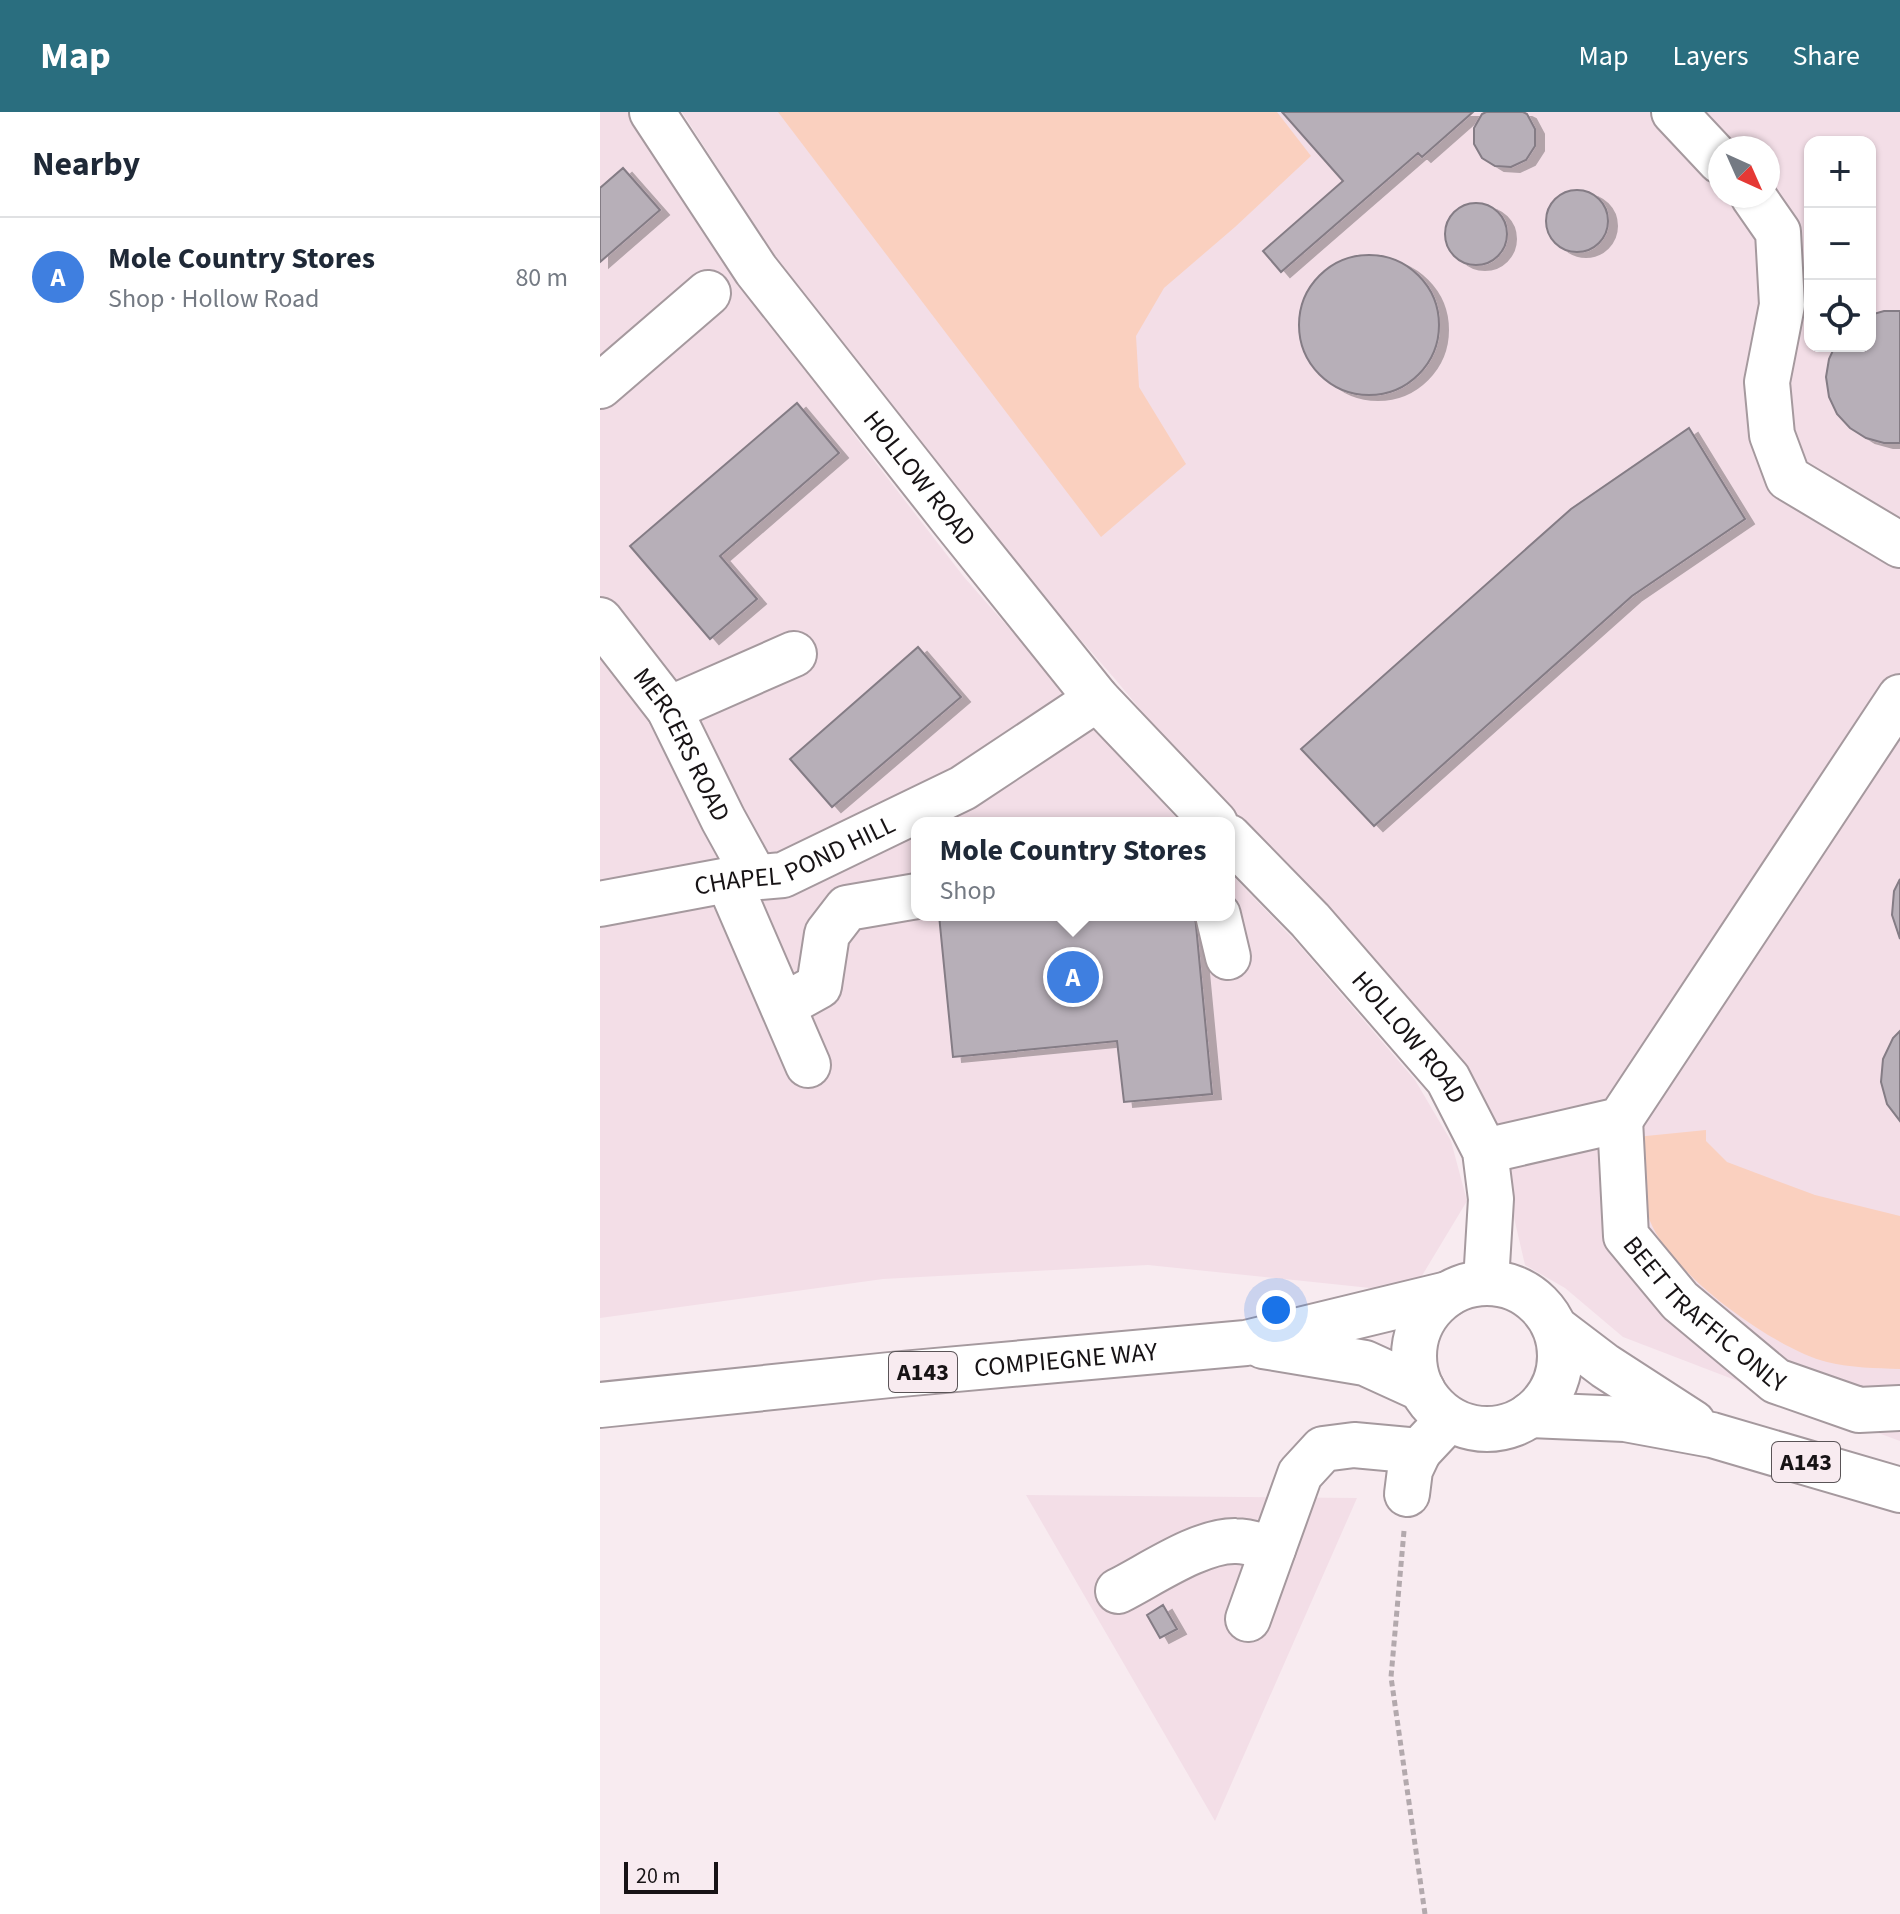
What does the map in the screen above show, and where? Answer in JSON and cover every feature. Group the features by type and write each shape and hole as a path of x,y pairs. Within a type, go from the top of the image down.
{"main road":[{"name":"HOLLOW ROAD","path":"652,112 756,270 1097,699 1209,817"},
{"path":"1674,112 1708,148"},
{"path":"1761,208 1778,232 1782,305 1767,382 1772,435 1788,478 1900,545"},
{"path":"600,386 708,293"},
{"name":"MERCERS ROAD","path":"600,620 669,709 723,819 783,1006 808,1065"},
{"path":"669,709 794,654"},
{"path":"1485,1151 1620,1120 1900,697"},
{"name":"CHAPEL POND HILL","path":"600,904 742,878 783,875 963,788 1097,699"},
{"name":"HOLLOW ROAD","path":"1235,843 1310,920 1448,1079 1485,1151 1491,1199 1467,1288"},
{"path":"783,1006 819,986 827,934 847,908 911,897"},
{"path":"1219,921 1228,957"},
{"name":"BEET TRAFFIC ONLY","path":"1620,1120 1626,1236 1680,1301 1776,1381 1859,1410 1900,1408"},
{"path":"1508,1285 1528,1294 1544,1309 1555,1328 1560,1352 1557,1375 1547,1397 1530,1415 1511,1425 1490,1429 1469,1427 1435,1404 1415,1369 1414,1347 1420,1326 1431,1307 1467,1288 1508,1285"},
{"name":"COMPIEGNE WAY","path":"600,1405 1246,1343 1467,1288"},
{"name":"A143","path":"1555,1328 1605,1366 1712,1435"},
{"name":"COMPIEGNE WAY","path":"1246,1343 1365,1363 1435,1404"},
{"path":"1407,1494 1410,1470 1435,1404"},
{"name":"A143","path":"1530,1415 1625,1419 1712,1435 1900,1490"},
{"path":"1248,1619 1300,1474 1323,1449 1354,1445 1419,1451"},
{"path":"1118,1591 1194,1551 1216,1543 1237,1541 1273,1549"}],"path":[{"path":"1407,1494 1391,1677 1425,1914"}],"shaded area":[{"path":"600,112 630,112 855,436 964,577 1176,817 911,817 911,921 1235,921 1235,878 1299,945 1415,1080 1451,1141 1467,1201 1420,1279 1380,1289 1148,1265 883,1279 600,1318"},
{"path":"682,112 1900,112 1900,1441 1623,1337 1565,1288 1525,1265 1502,1166 1316,900 1189,768 961,503 774,256"},
{"path":"778,112 1277,112 1311,156 1164,288 1136,336 1139,387 1186,464 1101,537"},
{"path":"1706,1130 1706,1141 1727,1162 1815,1195 1900,1216 1900,1369 1827,1362 1780,1342 1726,1306 1701,1285 1661,1242 1646,1211 1636,1137"},
{"path":"1026,1495 1357,1498 1215,1821"}],"building":[{"path":"1282,112 1473,112 1422,157 1418,153 1281,272 1263,251 1343,181"},
{"path":"1486,112 1527,114 1535,129 1535,146 1526,160 1511,167 1495,166 1482,158 1474,144 1474,128"},
{"path":"623,168 660,210 600,262 600,188"},
{"path":"1577,190 1599,199 1608,221 1599,243 1577,252 1555,243 1546,221 1555,199"},
{"path":"1476,203 1498,212 1507,234 1498,256 1476,265 1454,256 1445,234 1454,212"},
{"path":"1369,255 1396,260 1419,275 1434,298 1439,325 1434,352 1419,375 1396,390 1369,395 1342,390 1319,375 1304,352 1299,325 1304,298 1319,275 1342,260"},
{"path":"1900,311 1900,443 1866,438 1850,428 1837,414 1829,397 1826,377 1832,352 1876,352 1876,313"},
{"path":"797,403 839,453 720,556 757,599 710,639 630,546"},
{"path":"1689,428 1745,519 1632,596 1374,826 1301,749 1571,509"},
{"path":"918,647 961,697 832,807 790,759"},
{"path":"1900,879 1900,939 1892,915 1894,891"},
{"path":"940,921 1196,921 1212,1094 1124,1102 1117,1041 953,1057"},
{"path":"1900,1031 1900,1121 1887,1104 1881,1082 1883,1059"},
{"path":"1163,1605 1177,1629 1160,1638 1147,1615"}],"place":[{"name":"Mole Country Stores","path":"1073,977"}]}
